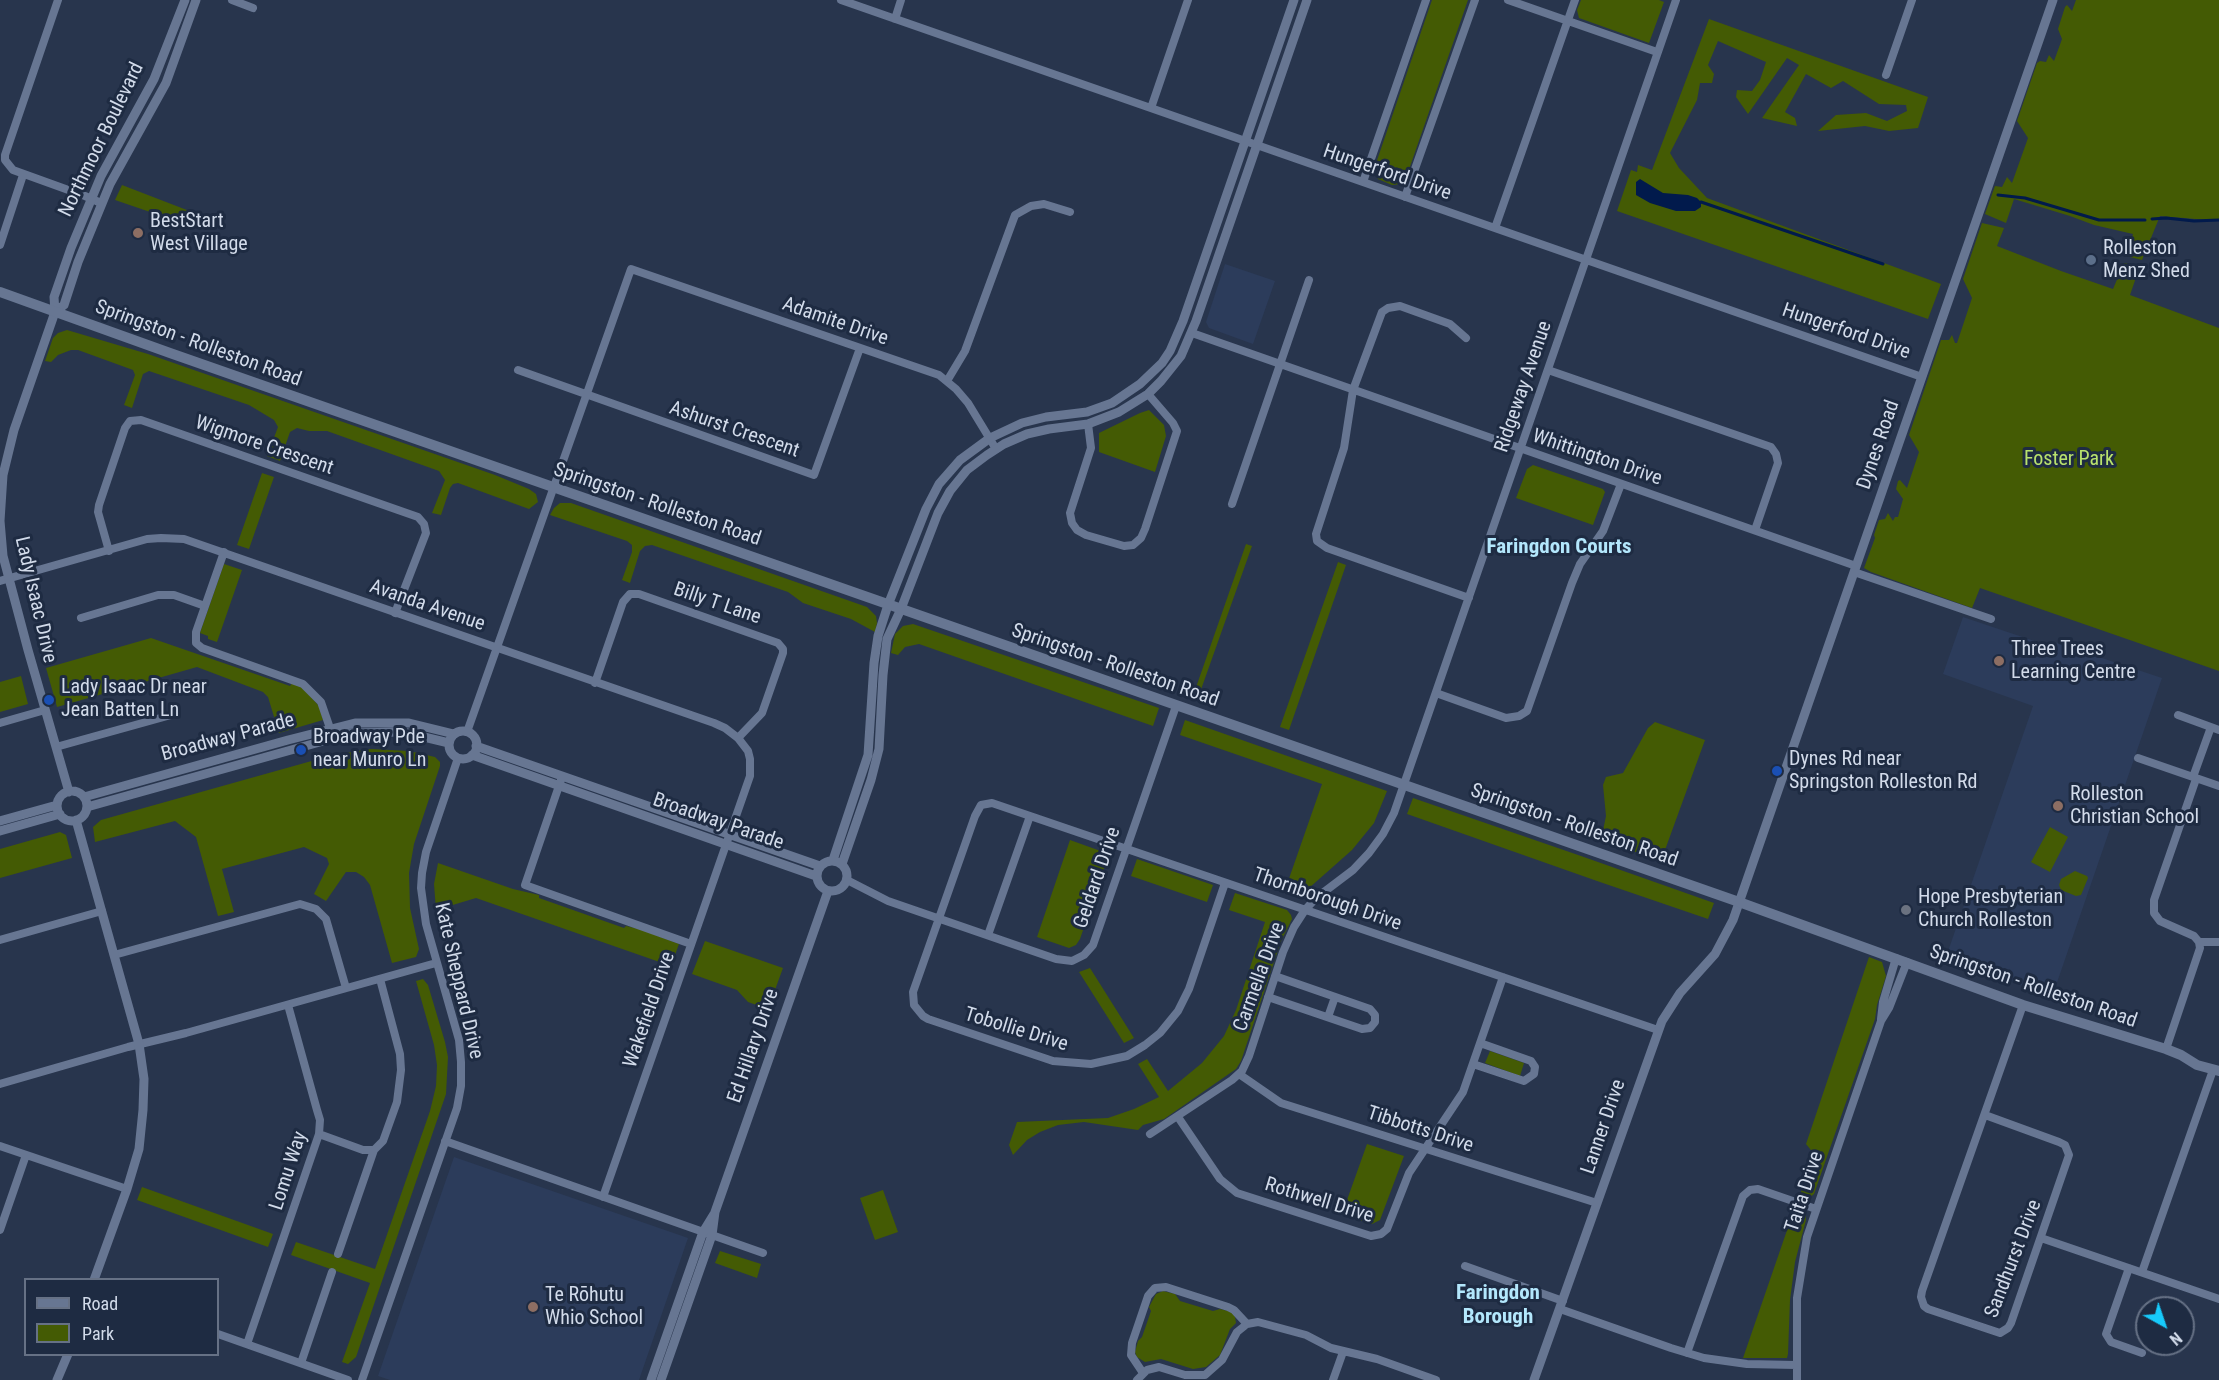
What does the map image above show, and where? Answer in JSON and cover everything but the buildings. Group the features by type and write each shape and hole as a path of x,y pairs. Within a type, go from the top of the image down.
{"main road":[{"name":"Springston - Rolleston Road","path":"0,292 1739,902 2023,1005 2166,1049 2216,1071"}],"street":[{"path":"58,0 5,155 9,167 23,175 91,198 101,204"},
{"name":"Northmoor Boulevard","path":"55,312 54,297 91,198 154,79 185,0"},
{"name":"Northmoor Boulevard","path":"55,312 64,305 101,204 166,83 196,0"},
{"path":"232,0 254,8"},
{"name":"Hungerford Drive","path":"841,0 1922,376"},
{"path":"895,19 901,0"},
{"path":"1151,108 1188,0"},
{"path":"838,862 868,755 878,636 926,509 939,484 960,460 990,438 1022,423 1046,417 1087,412 1125,396 1152,375 1170,351 1294,0"},
{"path":"838,862 876,765 881,736 887,639 938,513 950,490 967,470 996,449 1027,434 1088,424 1119,412 1148,394 1176,363 1192,333 1306,0"},
{"path":"1363,182 1426,0"},
{"path":"1405,196 1475,0"},
{"path":"1508,0 1657,52"},
{"path":"1495,228 1575,0"},
{"name":"Ridgeway Avenue","path":"1403,785 1676,0"},
{"path":"1886,75 1912,0"},
{"name":"Dynes Road","path":"1739,902 2054,0"},
{"path":"0,245 23,175"},
{"path":"1226,193 1238,197"},
{"path":"947,381 965,351 1016,215 1031,206 1044,204 1070,212"},
{"name":"Adamite Drive","path":"585,394 631,269 939,375 968,403 996,449"},
{"path":"1232,504 1309,280"},
{"path":"1466,338 1450,324 1400,306 1388,308 1382,312 1353,390 1344,448 1318,524 1317,541 1320,546 1469,598"},
{"name":"Lady Isaac Drive","path":"55,312 2,468 0,520 4,580 69,792"},
{"name":"Whittington Drive","path":"1192,333 1755,530 1991,619"},
{"name":"Ashurst Crescent","path":"585,394 814,475 860,348"},
{"path":"467,732 585,394 518,370"},
{"path":"1548,370 1772,447 1778,463 1755,530"},
{"path":"1088,424 1091,448 1070,513 1072,524 1086,535 1124,546 1133,545 1141,538 1145,529 1177,431 1148,394"},
{"name":"Wigmore Crescent","path":"109,551 98,512 99,505 125,428 130,421 141,420 418,517 424,524 426,533 395,614"},
{"path":"1436,693 1506,718 1515,718 1527,711 1572,583 1580,564 1603,531 1621,484"},
{"name":"Avanda Avenue","path":"4,580 136,542 161,538 184,539 714,723 738,738"},
{"path":"224,552 196,632 196,643 198,646 303,684 321,702 332,733"},
{"name":"Billy T Lane","path":"595,683 623,602 630,594 639,594 778,643 783,653 762,713 738,738"},
{"path":"81,618 158,595 174,595 205,606"},
{"name":"Geldard Drive","path":"847,880 888,901 1061,960 1072,961 1084,955 1093,945 1176,706"},
{"path":"0,723 45,710"},
{"path":"56,747 171,715"},
{"path":"2178,715 2215,728 2195,778 2154,900 2154,913 2160,921 2187,932 2199,942 2219,942"},
{"name":"Broadway Parade","path":"87,807 332,733 355,723 391,722 421,725 454,734"},
{"name":"Broadway Parade","path":"84,797 332,733 391,732 418,735 449,743"},
{"path":"467,732 474,737 474,750 465,758 458,758 452,753 449,743 454,734 467,732"},
{"path":"728,839 751,767 748,752 738,738"},
{"name":"Broadway Parade","path":"474,750 818,871"},
{"name":"Kate Sheppard Drive","path":"362,1380 459,1097 462,1062 455,1027 426,924 422,873 432,832 458,758"},
{"path":"2138,758 2219,786"},
{"path":"561,781 525,885 691,944"},
{"name":"Carmella Drive","path":"1150,1134 1239,1074 1249,1056 1287,940 1305,910 1322,892 1353,870 1369,853 1388,825 1403,785"},
{"path":"69,792 77,792 84,797 87,807 83,815 76,820 67,820 58,809 59,799 69,792"},
{"name":"Thornborough Drive","path":"986,803 992,803 1126,848 1658,1030"},
{"name":"Tobollie Drive","path":"986,803 978,809 975,816 914,992 914,1005 923,1016 1042,1058 1077,1064 1102,1063 1126,1056 1160,1033 1178,1011 1189,988 1226,883"},
{"path":"0,821 58,809"},
{"path":"0,831 58,809"},
{"path":"988,935 1030,816"},
{"path":"76,820 139,1044 144,1079 139,1149 95,1278"},
{"name":"Wakefield Drive","path":"603,1197 728,839"},
{"path":"838,862 847,872 847,880 841,888 828,891 819,885 818,871 824,863 838,862"},
{"name":"Ed Hillary Drive","path":"651,1380 715,1212 828,891"},
{"name":"Lanner Drive","path":"1534,1380 1658,1030 1673,1001 1720,945 1739,902"},
{"path":"114,955 300,904 316,909 326,919 346,988"},
{"path":"0,940 102,911"},
{"path":"2166,1049 2198,958 2199,942"},
{"name":"Taita Drive","path":"1797,1380 1798,1280 1807,1237 1881,1020 1889,1008 1902,960"},
{"path":"0,1084 436,963"},
{"path":"1268,997 1362,1029 1370,1028 1375,1022 1375,1015 1370,1009 1275,976"},
{"name":"Rothwell Drive","path":"1178,1117 1214,1170 1232,1189 1250,1197 1374,1236 1381,1234 1387,1229 1404,1182 1458,1101 1503,977"},
{"path":"338,1254 374,1150 383,1141 397,1102 401,1070 400,1054 380,979"},
{"path":"1328,1017 1335,997"},
{"name":"Lomu Way","path":"247,1344 319,1134 317,1110 288,1005"},
{"name":"Sandhurst Drive","path":"1984,1115 2059,1142 2068,1150 2068,1161 2011,1323 2005,1331 1995,1332 1935,1312 1924,1306 1921,1297 1922,1291 1984,1115 2023,1005"},
{"path":"1473,1064 1524,1081 1534,1074 1535,1067 1530,1061 1480,1043"},
{"path":"2142,1272 2216,1071"},
{"name":"Tibbotts Drive","path":"1239,1074 1281,1103 1597,1203"},
{"path":"319,1134 363,1150 374,1150"},
{"path":"445,1141 763,1253"},
{"path":"0,1146 127,1189"},
{"path":"0,1230 27,1155"},
{"path":"1687,1353 1743,1196 1758,1189 1816,1209"},
{"name":"Ed Hillary Drive","path":"661,1380 707,1233"},
{"path":"2041,1238 2219,1299"},
{"path":"1465,1266 1687,1353 1747,1364 1796,1365"},
{"path":"2129,1268 2106,1334 2111,1342 2135,1351"},
{"path":"301,1363 332,1272"},
{"path":"1247,1324 1228,1307 1166,1287 1155,1288 1148,1296 1131,1342 1131,1355 1140,1376 1159,1367 1185,1375 1205,1375 1222,1360 1237,1332 1247,1324 1258,1322 1306,1335 1343,1352 1377,1359 1436,1380"},
{"path":"219,1334 348,1380"},
{"path":"1333,1380 1343,1352"},
{"path":"57,1380 67,1356"}],"shaded area":[{"path":"1225,264 1275,281 1253,344 1209,328 1206,322"},
{"name":"Rolleston Christian School","path":"1963,617 2055,648 2057,643 2162,678 2052,997 1950,957 1945,960 2033,706 1943,674"},
{"name":"Te Rōhutu Whio School","path":"454,1157 688,1238 639,1380 390,1380 378,1376"}],"green space":[{"path":"1432,0 1468,0 1406,178 1401,184 1392,185 1378,179 1374,169"},
{"path":"1581,0 1659,0 1664,2 1649,43 1579,18 1577,10"},
{"path":"2076,0 2219,0 2219,221 2160,216 2142,260 2126,256 2133,234 2094,225 2014,199 2006,223 1985,214 1995,186 2002,187 2007,177 2012,183 2028,138 2017,121 2037,63 2046,62 2049,55 2054,61 2062,39 2058,29 2065,7 2067,5 2072,11"},
{"path":"1709,19 1928,97 1918,128 1889,131 1865,126 1818,131 1836,115 1866,113 1887,121 1907,111 1906,105 1879,104 1843,81 1831,88 1806,74 1785,112 1795,118 1797,126 1762,118 1799,65 1787,58 1748,114 1736,97 1737,90 1752,91 1760,80 1766,62 1718,41 1708,65 1714,74 1712,83 1700,83 1697,100 1670,153 1679,168 1707,198 1941,284 1928,319 1617,211 1631,170 1637,172 1638,165 1652,170"},
{"path":"122,185 192,212 188,225 115,200"},
{"name":"Foster Park","path":"1982,223 2004,228 1997,246 2113,289 2124,263 2140,266 2130,295 2219,328 2219,671 1980,588 1972,608 1864,568 1879,520 1885,519 1888,513 1893,521 1895,517 1898,517 1903,499 1896,489 1898,481 1900,480 1907,488 1919,452 1909,435 1941,340 1949,340 1952,335 1957,343 1972,298 1963,279"},
{"path":"67,330 148,354 495,475 529,489 536,494 538,502 529,509 458,483 453,484 450,488 441,515 432,513 445,480 439,471 327,431 297,428 290,432 280,461 267,456 278,427 274,420 249,405 149,371 143,374 132,408 124,405 135,375 133,370 78,350 58,355 51,362 45,361 53,338 58,333"},
{"path":"1149,410 1164,425 1166,436 1155,472 1099,452 1099,433"},
{"path":"1533,465 1603,489 1605,492 1593,525 1516,498 1527,469"},
{"path":"262,473 274,477 249,549 237,545"},
{"path":"560,503 571,503 867,607 876,616 875,632 851,619 803,603 788,592 652,545 645,546 640,551 630,583 622,580 632,552 632,545 627,541 550,515"},
{"path":"1246,544 1252,546 1198,698 1193,696"},
{"path":"1338,562 1346,565 1289,730 1280,727"},
{"path":"224,564 242,570 217,642 200,633"},
{"path":"913,624 1159,708 1153,726 919,644 905,647 898,655 891,653 895,634 903,626"},
{"path":"151,638 290,686 292,683 302,687 319,706 323,720 279,733 268,697 263,692 197,667 57,707 46,668"},
{"path":"21,676 28,704 0,712 0,682"},
{"path":"1185,720 1387,791 1374,823 1352,850 1300,896 1285,890 1322,784 1180,735"},
{"path":"1655,722 1705,740 1661,861 1601,840 1606,816 1603,785 1606,777 1623,773 1648,728"},
{"path":"371,749 409,751 435,757 440,762 414,844 409,873 410,908 419,949 416,957 392,963 370,885 356,872 346,872 326,901 314,894 329,864 327,858 304,847 222,869 234,912 218,916 196,837 175,821 95,842 93,827 101,820 333,755"},
{"path":"1413,798 1714,903 1708,919 1407,814"},
{"path":"2050,827 2068,837 2050,872 2031,862"},
{"path":"60,832 66,835 72,858 0,878 0,849"},
{"path":"1070,840 1109,854 1080,939 1076,945 1069,948 1037,937"},
{"path":"1137,859 1213,885 1207,902 1131,876"},
{"path":"438,863 513,889 539,895 539,898 624,928 626,926 643,930 679,944 671,966 476,898 436,910 434,884"},
{"path":"2075,871 2088,878 2081,895 2076,896 2061,890 2059,885 2061,879"},
{"path":"1235,893 1287,910 1292,919 1281,941 1241,1061 1236,1069 1164,1119 1143,1125 1138,1130 1084,1122 1058,1125 1027,1140 1013,1155 1009,1145 1017,1122 1108,1118 1159,1097 1138,1064 1147,1059 1168,1091 1202,1063 1224,1036 1236,1010 1265,922 1229,910"},
{"path":"705,941 783,968 768,1009 748,1002 737,990 692,974"},
{"path":"1869,957 1882,962 1886,976 1875,1019 1814,1194 1809,1198 1799,1197 1815,1155 1806,1144"},
{"path":"1090,968 1134,1038 1124,1043 1079,972"},
{"path":"423,979 428,985 448,1057 446,1094 356,1357 348,1364 342,1362 370,1283 291,1255 296,1242 375,1269 430,1111 436,1086 437,1065 434,1045 416,981"},
{"path":"1490,1051 1524,1063 1520,1076 1485,1063"},
{"path":"1367,1144 1404,1156 1380,1220 1372,1224 1342,1214"},
{"path":"142,1187 273,1234 268,1247 137,1200"},
{"path":"883,1190 898,1232 875,1240 860,1198"},
{"path":"1795,1207 1805,1213 1806,1220 1795,1262 1790,1300 1787,1358 1743,1358"},
{"path":"720,1251 761,1264 757,1278 715,1263"},
{"path":"1163,1291 1175,1294 1180,1301 1213,1311 1220,1309 1232,1312 1235,1317 1236,1323 1230,1329 1220,1355 1206,1367 1193,1369 1161,1359 1145,1362 1137,1357 1135,1352 1151,1311 1149,1307 1156,1294"}],"water":[{"path":"1640,179 1663,193 1697,198 1701,202 1701,207 1695,211 1676,211 1650,203 1636,195 1636,182"}],"waterway":[{"path":"1998,195 2025,198 2099,220 2145,220"},
{"path":"1701,202 1883,264"},
{"path":"2152,219 2219,220"}],"place":[{"name":"BestStart West Village","path":"138,233"},
{"name":"Rolleston Menz Shed","path":"2091,260"},
{"name":"Three Trees Learning Centre","path":"1999,661"},
{"name":"Lady Isaac Dr near Jean Batten Ln","path":"49,700"},
{"name":"Broadway Pde near Munro Ln","path":"301,750"},
{"name":"Dynes Rd near Springston Rolleston Rd","path":"1777,771"},
{"name":"Rolleston Christian School","path":"2058,806"},
{"name":"Hope Presbyterian Church Rolleston","path":"1906,910"},
{"name":"Te Rōhutu Whio School","path":"533,1307"}],"district":[{"name":"Faringdon Courts","path":"1559,548"},
{"name":"Faringdon Borough","path":"1498,1306"}]}
